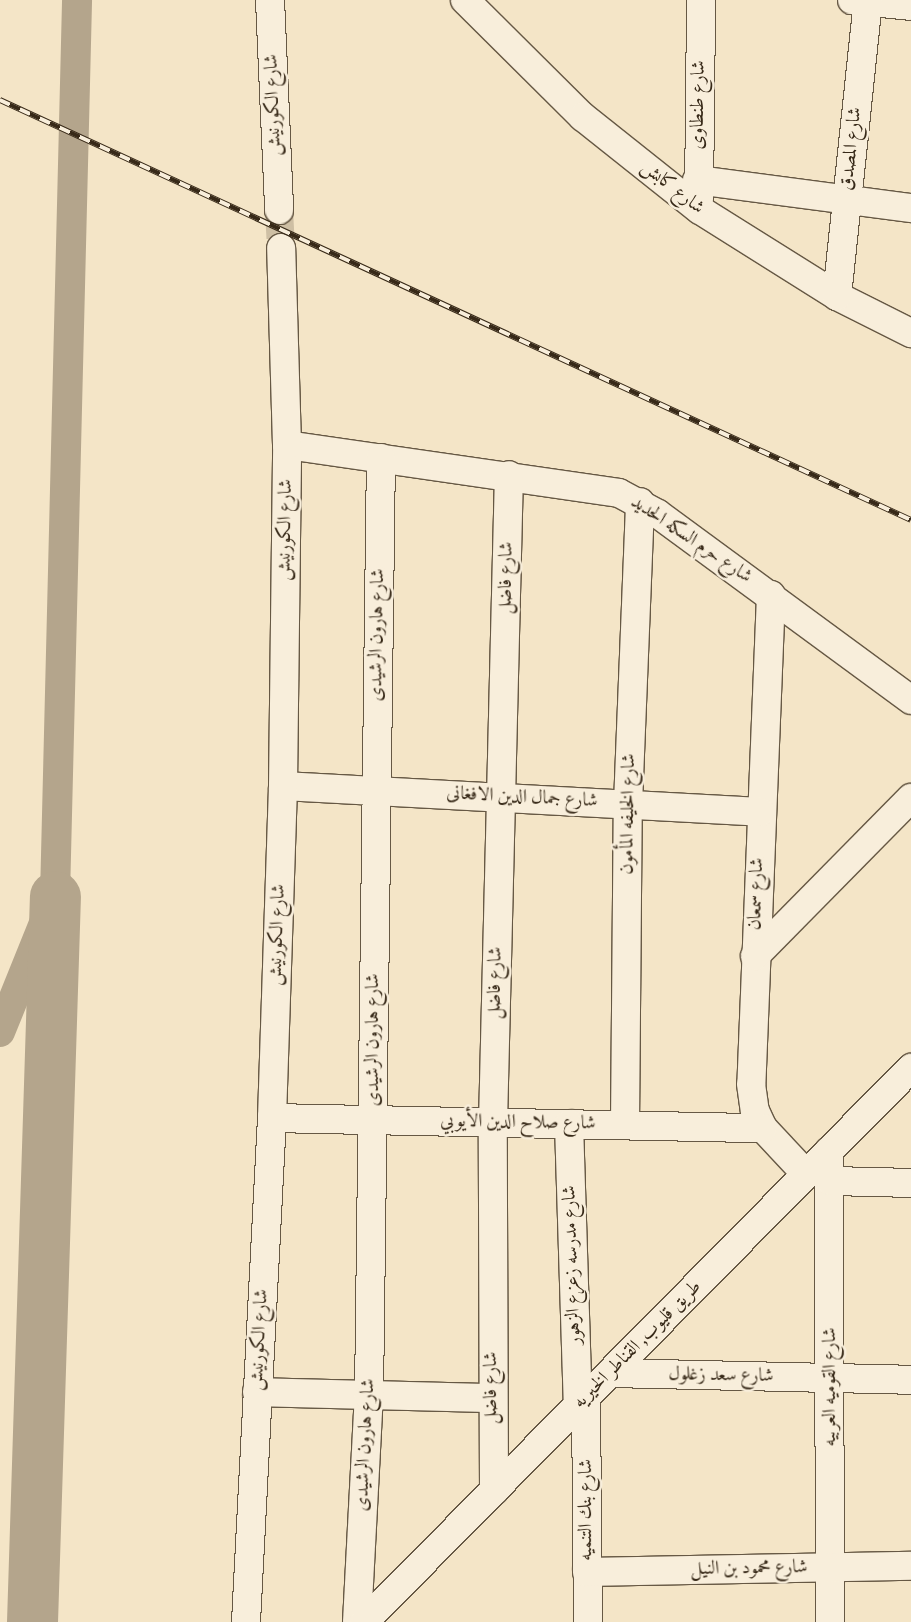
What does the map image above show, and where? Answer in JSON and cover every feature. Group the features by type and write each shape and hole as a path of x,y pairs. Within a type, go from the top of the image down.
{"street":[{"name":"شارع الكورنيش","path":"270,0 278,210"},
{"name":"شارع كابش","path":"465,0 529,68 583,117 700,210 837,296 911,333"},
{"name":"شارع طنطاوى","path":"700,210 697,180 701,0"},
{"path":"860,1 911,6"},
{"name":"شارع المصدق","path":"837,296 847,200 860,1"},
{"path":"697,180 911,208"},
{"name":"شارع الكورنيش","path":"246,1622 272,1118 283,786 287,445 281,248"},
{"name":"شارع حرم السكه الحديد","path":"287,445 597,487 640,502 771,594 911,700"},
{"name":"شارع هارون الرشيدى","path":"357,1622 369,1395 375,790 381,458"},
{"name":"شارع فاضل","path":"494,1491 492,1123 509,475"},
{"name":"شارع الخليفه المأمون","path":"625,1125 628,804 640,502"},
{"name":"شارع سمعان","path":"771,594 760,812 751,1084 755,1111 763,1128 819,1178"},
{"name":"شارع جمال الدين الافغانى","path":"283,786 760,812"},
{"path":"755,956 911,798"},
{"name":"طريق قليوب, القناطر الخيريه","path":"364,1622 610,1373 819,1178 829,1151 911,1068"},
{"name":"شارع صلاح الدين الأيوبي","path":"272,1118 763,1128"},
{"name":"شارع مدرسه زعزع الزهور","path":"569,1124 582,1402"},
{"path":"819,1178 911,1183"},
{"name":"شارع القوميه العربيه","path":"819,1178 831,1379 830,1622"},
{"name":"شارع سعد زغلول","path":"610,1373 911,1380"},
{"path":"257,1392 492,1398"},
{"name":"شارع بنك التنميه","path":"582,1402 588,1622"},
{"name":"شارع محمود بن النيل","path":"587,1572 911,1566"}],"waterway":[{"path":"0,1032 55,896 77,0"},
{"path":"32,1622 55,896"}],"tunnel":[{"path":"279,210 281,248"}],"railway":[{"path":"0,100 911,520"}]}
